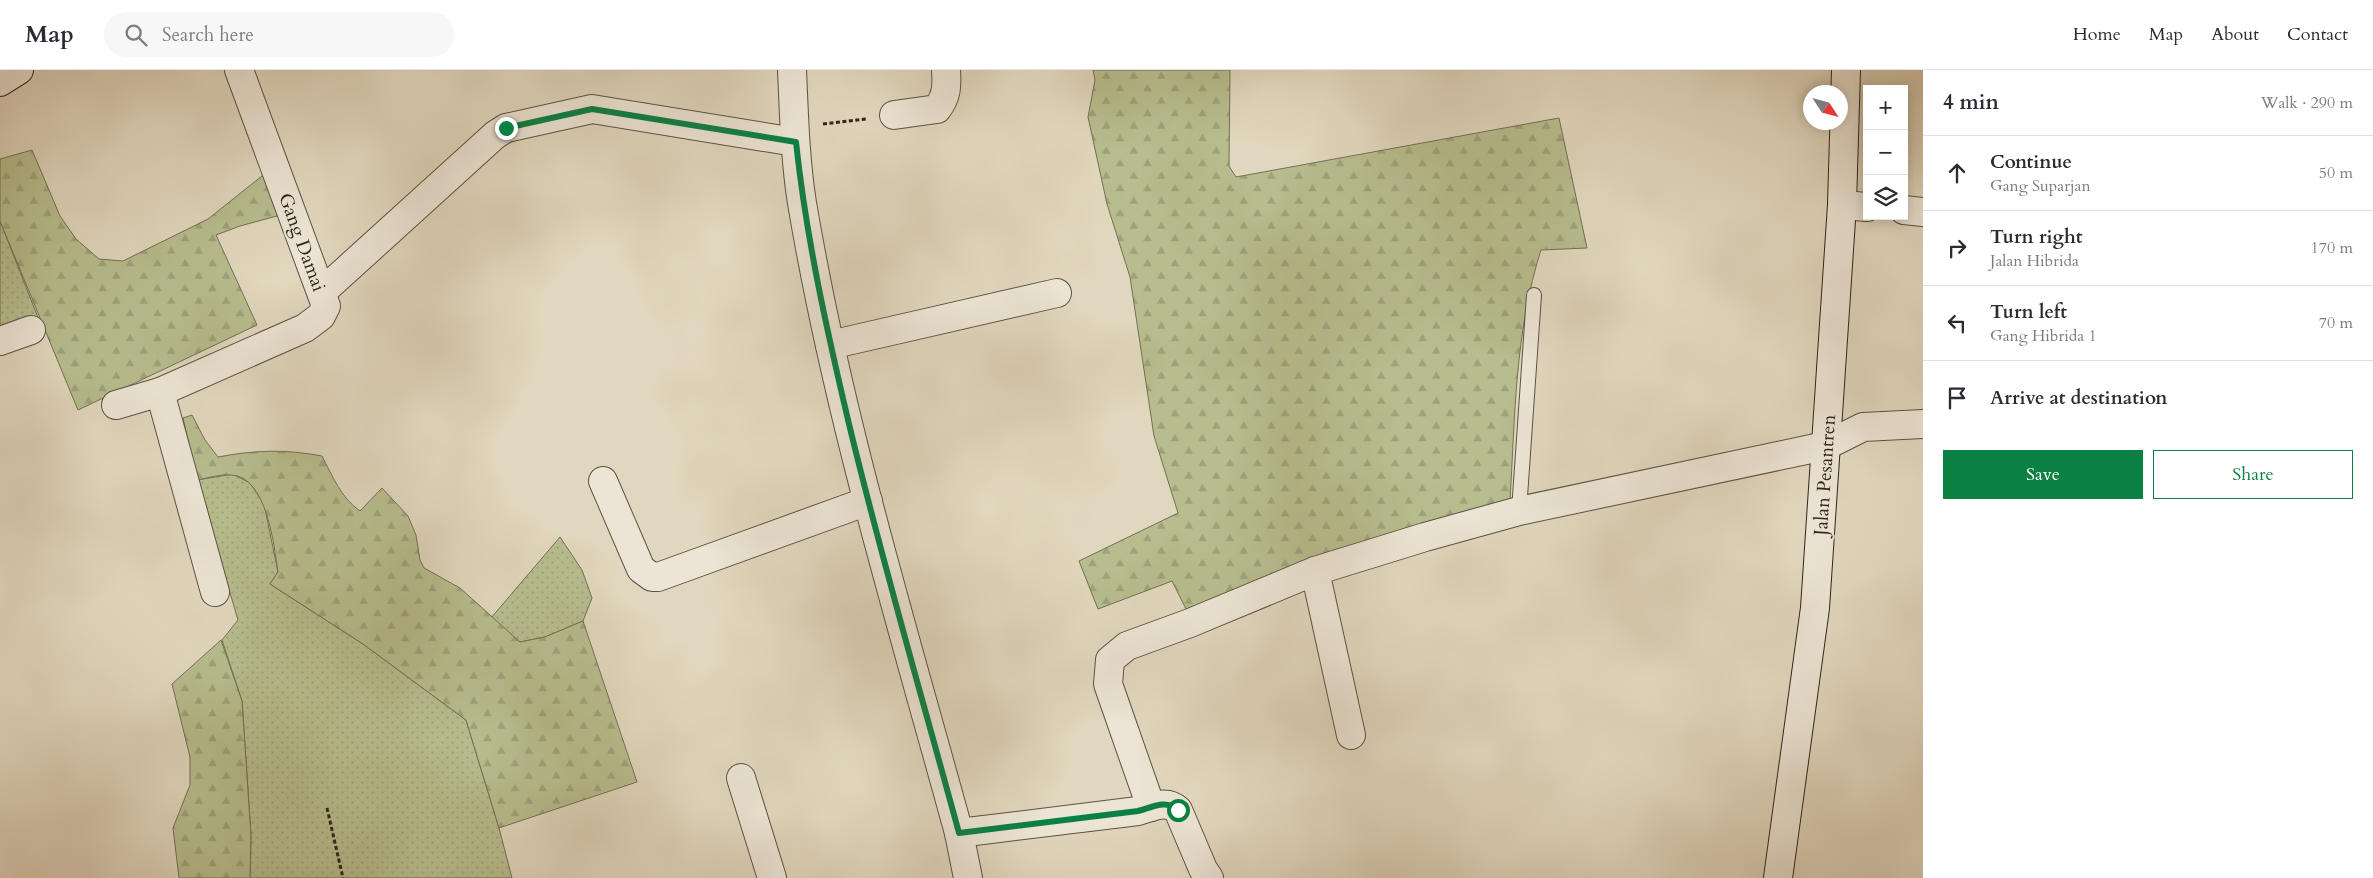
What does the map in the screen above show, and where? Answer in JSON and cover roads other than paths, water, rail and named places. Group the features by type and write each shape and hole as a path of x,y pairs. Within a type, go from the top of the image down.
{"street":[{"path":"0,82 19,70"},
{"name":"Gang Damai","path":"116,405 160,392 314,323 321,316 326,306 239,70"},
{"path":"792,70 795,134 802,202 830,345 868,501 959,833 968,878"},
{"path":"894,115 937,109 945,99 948,87 946,70"},
{"name":"Jalan Pesantren","path":"1778,878 1815,608 1825,446 1854,206 1846,70"},
{"path":"322,292 495,135 506,128 592,109 795,134"},
{"path":"1908,210 1923,212"},
{"path":"830,345 1057,292"},
{"path":"0,341 30,330"},
{"path":"160,392 215,592"},
{"path":"1151,807 1108,684 1110,660 1127,646 1190,623 1315,571 1519,511 1825,446 1863,427 1923,424"},
{"path":"603,481 641,568 652,577 658,577 868,501"},
{"path":"1315,571 1351,735"},
{"path":"741,778 772,878"},
{"path":"959,833 1138,811 1165,803 1172,805 1178,810 1203,869 1209,878"}],"lane":[{"path":"1519,511 1534,295"}]}
